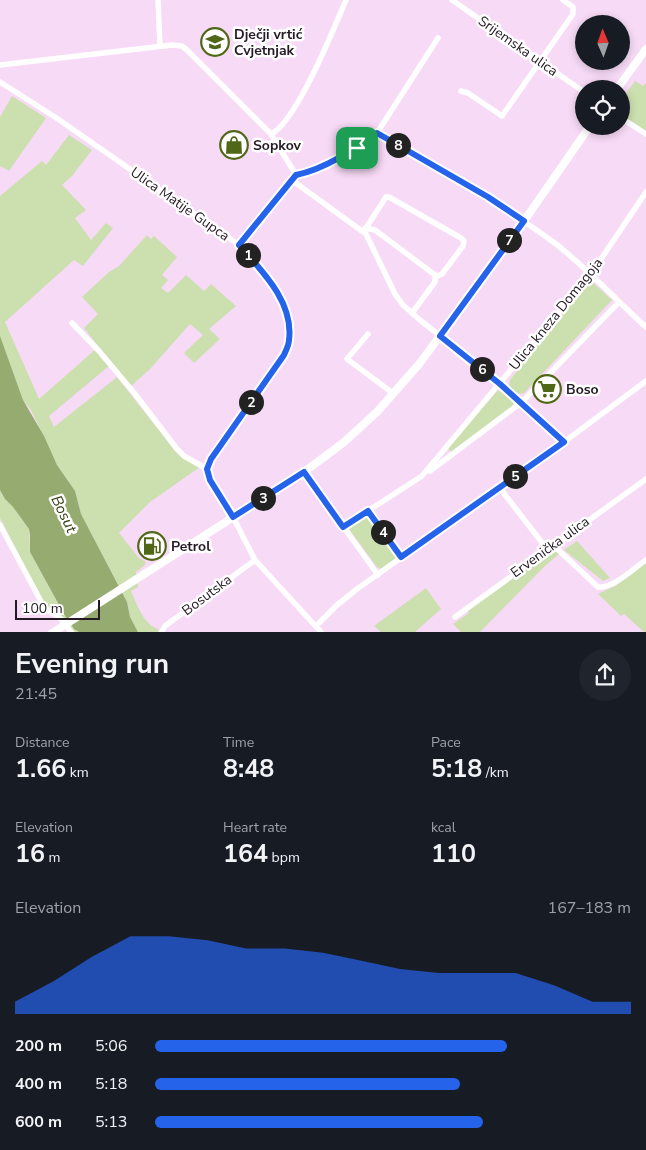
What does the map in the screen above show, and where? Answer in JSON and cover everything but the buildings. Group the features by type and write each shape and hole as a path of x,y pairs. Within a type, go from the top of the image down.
{"main road":[{"path":"624,80 646,49"},
{"path":"52,632 304,472 343,443 377,412 394,394 440,336 584,135"}],"street":[{"path":"158,0 160,46"},
{"path":"271,134 277,132 298,104 346,0"},
{"name":"Srijemska ulica","path":"452,0 575,86"},
{"path":"461,91 468,93 502,116 573,14 573,7 564,0"},
{"path":"239,245 294,178 357,148 377,133 438,38"},
{"path":"0,65 160,46 178,46 187,50 271,134 294,178 363,228 398,299 412,313 522,402 564,442"},
{"name":"Ulica Matije Gupca","path":"0,82 54,117 239,245 276,290 285,307 289,323 289,340 284,355 211,459 207,469"},
{"path":"630,124 646,134"},
{"path":"377,133 488,197 524,221 591,274 646,327"},
{"name":"Ulica kneza Domagoja","path":"422,476 591,274 646,192"},
{"path":"363,228 386,198 389,197 464,241 463,246 442,274 436,277 435,282 412,313"},
{"path":"363,228 375,230 430,270 436,277"},
{"name":"Ulica kneza Domagoja","path":"343,527 422,476 522,402 619,302"},
{"path":"72,322 135,394 177,449 184,456 207,469 210,480 233,517 255,560 322,632"},
{"path":"368,334 347,359 394,394"},
{"path":"316,626 337,605 401,557 564,442 646,381"},
{"path":"304,472 378,575"},
{"name":"Ervenička ulica","path":"455,617 646,478"},
{"path":"499,488 546,549"},
{"path":"368,511 401,557"},
{"path":"0,525 44,607 61,619 72,632"},
{"path":"553,545 598,587 604,588 613,584 646,560"},
{"name":"Bosutska","path":"161,632 165,626 255,560"}],"shaded area":[{"path":"635,81 643,86 646,83 646,131 630,120 630,88"},
{"path":"12,96 46,118 9,171 0,166 0,117"},
{"path":"69,135 92,150 72,176 62,185 86,210 75,218 91,240 106,223 113,228 83,266 74,260 5,322 39,399 96,349 109,366 49,416 54,427 117,377 176,452 200,467 150,502 119,533 139,558 146,562 136,572 138,587 131,591 144,618 158,629 158,632 138,632 130,617 127,602 81,514 75,491 57,465 31,410 23,400 0,337 0,196 42,161 46,165"},
{"path":"147,235 151,239 154,236 177,257 162,275 168,280 161,288 168,293 186,275 204,291 211,284 236,306 209,329 220,339 194,363 184,353 203,335 190,324 150,369 130,387 84,328 98,314 82,297 109,272 119,266"},
{"path":"589,279 612,300 524,393 517,394 509,386 510,380"},
{"path":"498,390 513,402 513,406 452,452 450,451 448,448"},
{"path":"0,490 29,529 30,552 64,614 74,629 79,632 74,632 46,607 0,518"},
{"path":"364,518 369,518 397,555 395,559 381,569 377,567 349,529"},
{"path":"577,541 610,578 603,581 564,550"},
{"path":"552,549 559,554 480,632 461,632 453,624 469,613 467,610"},
{"path":"646,562 646,632 644,632 624,614 621,616 598,594 615,586"},
{"path":"426,588 441,609 415,632 381,632 374,626"}],"water":[{"name":"Bosut","path":"0,336 23,400 44,436 57,465 75,491 81,514 127,602 130,617 138,632 79,632 74,629 30,552 29,529 0,490"}],"place":[{"name":"Dječji vrtić Cvjetnjak","path":"215,42"},
{"name":"Sopkov","path":"234,145"},
{"name":"Boso","path":"547,389"},
{"name":"Petrol","path":"152,546"}],"route":[{"path":"377,133 488,197 524,221 440,336 522,402 564,442 401,557 368,511 343,527 304,472 233,517 210,480 207,469 211,459 284,355 289,340 289,323 285,307 262,270 239,245 296,175 305,173 357,148 377,133"}]}
